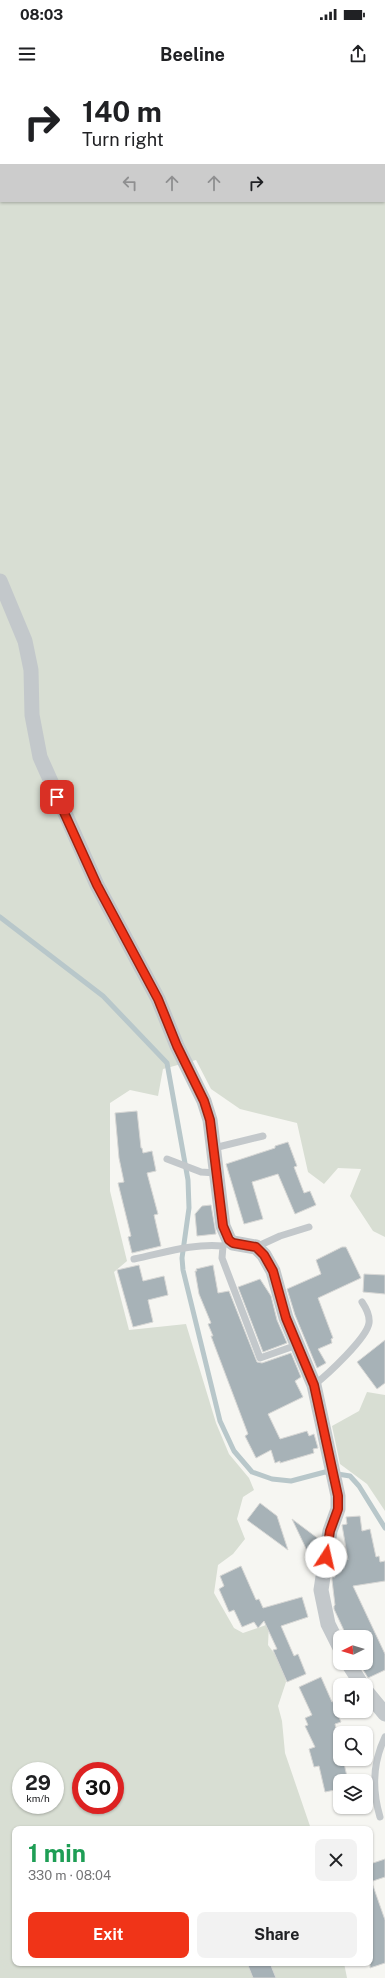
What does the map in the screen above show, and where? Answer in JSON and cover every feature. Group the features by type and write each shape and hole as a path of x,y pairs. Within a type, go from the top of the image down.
{"street":[{"path":"0,581 25,641 31,670 32,715 40,757 97,885 158,999 177,1046 204,1101 210,1120 226,1243 256,1247 264,1255 273,1271 286,1318 314,1385 338,1496 338,1509 330,1531 321,1590 328,1624 333,1634"},
{"path":"373,1699 385,1714"}],"lane":[{"path":"214,1148 263,1136"},
{"path":"167,1159 192,1169 216,1173"},
{"path":"256,1247 280,1236 309,1227"},
{"path":"134,1259 207,1244 226,1243 222,1258 260,1358 297,1344"},
{"path":"314,1385 328,1375 347,1355 366,1330 370,1322 367,1309 362,1302"},
{"path":"380,1817 375,1801 374,1780 377,1752 385,1736"}],"shaded area":[{"path":"0,202 385,202 385,1237 373,1231 350,1196 361,1169 338,1168 324,1184 308,1172 297,1123 240,1109 211,1089 196,1060 163,1069 158,1096 130,1090 110,1103 110,1191 127,1261 114,1272 129,1330 186,1324 216,1423 229,1454 249,1478 254,1490 243,1497 237,1519 245,1539 233,1554 218,1565 214,1593 234,1628 243,1633 269,1624 268,1645 283,1665 286,1682 278,1706 282,1721 285,1753 310,1826 12,1826 12,1966 345,1966 347,1978 0,1978"},
{"path":"367,1392 385,1395 385,1511 367,1484 340,1464 332,1426 359,1411"}],"building":[{"path":"137,1111 141,1148 143,1153 152,1151 156,1171 147,1173 158,1214 154,1215 161,1246 132,1253 128,1237 131,1236 118,1183 124,1182 119,1158 115,1113"},
{"path":"288,1142 297,1166 294,1167 304,1193 310,1191 316,1205 295,1214 278,1174 252,1182 263,1219 244,1224 226,1164 275,1148 275,1146"},
{"path":"211,1205 216,1234 197,1236 195,1214 202,1206"},
{"path":"342,1247 346,1247 361,1278 318,1298 333,1338 331,1339 332,1343 318,1349 326,1363 317,1368 295,1315 287,1289 321,1274 316,1260"},
{"path":"139,1265 143,1281 164,1276 168,1295 148,1300 153,1322 133,1327 117,1270"},
{"path":"213,1265 218,1293 229,1291 257,1362 262,1363 291,1353 301,1377 295,1381 303,1397 268,1414 280,1439 307,1431 309,1436 314,1434 318,1448 313,1449 314,1453 280,1463 280,1461 275,1463 271,1450 256,1458 245,1436 248,1434 211,1336 213,1336 208,1324 211,1323 199,1294 195,1271 197,1271 196,1269"},
{"path":"364,1274 385,1275 385,1294 363,1292"},
{"path":"260,1279 271,1296 277,1320 287,1343 263,1352 238,1287"},
{"path":"385,1340 385,1383 377,1389 357,1362"},
{"path":"260,1503 277,1516 288,1550 247,1520"},
{"path":"360,1516 362,1531 370,1529 376,1557 379,1556 380,1562 385,1561 385,1581 353,1586 385,1654 385,1670 368,1678 363,1670 373,1670 373,1630 344,1630 334,1609 335,1605 332,1577 335,1577 333,1568 336,1551 348,1560 342,1525 347,1524 346,1517"},
{"path":"292,1519 320,1540 319,1545 310,1557"},
{"path":"241,1566 256,1600 259,1599 263,1608 302,1597 308,1617 281,1626 294,1656 298,1654 306,1674 287,1682 273,1650 277,1649 264,1621 258,1628 254,1622 242,1627 234,1610 229,1612 219,1589 224,1586 220,1576"},
{"path":"321,1677 333,1702 333,1718 339,1718 341,1722 333,1726 333,1766 345,1766 346,1774 333,1774 333,1790 325,1792 319,1766 314,1767 309,1749 315,1747 305,1726 308,1725 305,1718 312,1715 299,1687"},
{"path":"385,1859 385,1877 373,1881 373,1863"},
{"path":"373,1886 385,1920 385,1963 370,1968 370,1966 373,1966"},
{"path":"248,1966 271,1966 276,1978 253,1978"}],"waterway":[{"path":"0,917 103,996 167,1063 188,1180 189,1208 182,1258 183,1270 220,1421 234,1451 252,1472 272,1479 291,1481 325,1472 350,1476 359,1486 385,1528"}],"route":[{"path":"57,797 97,885 158,999 177,1046 204,1101 210,1120 223,1226 226,1236 233,1243 256,1247 264,1255 273,1271 286,1318 314,1385 338,1496 338,1509 330,1531 326,1557"}]}
